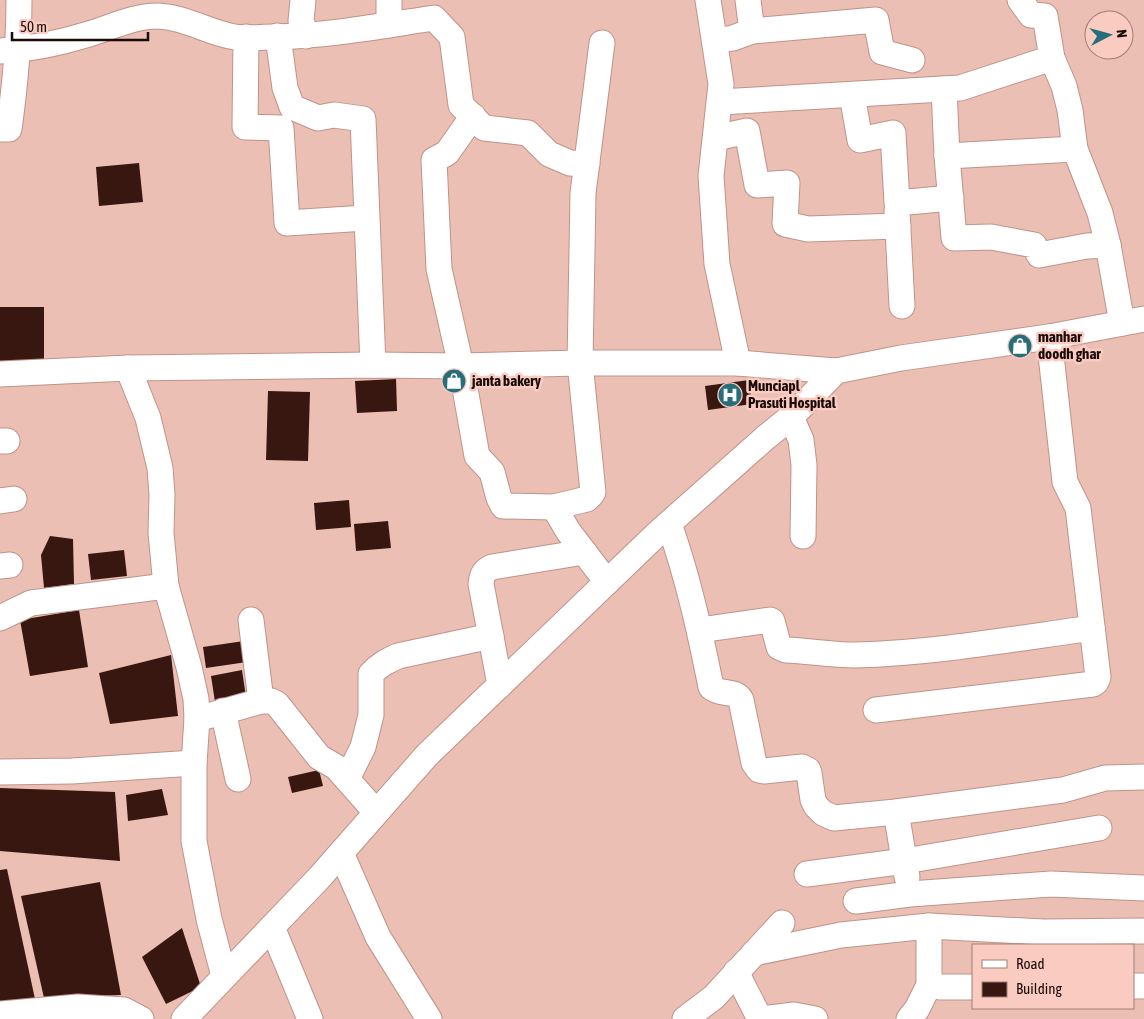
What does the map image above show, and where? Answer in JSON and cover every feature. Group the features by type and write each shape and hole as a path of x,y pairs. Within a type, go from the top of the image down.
{"street":[{"path":"0,130 9,129 16,80 9,50 19,0"},
{"path":"302,0 301,21 306,36"},
{"path":"389,0 389,25"},
{"path":"708,0 721,84 711,176 717,264 738,363"},
{"path":"748,0 752,31"},
{"path":"0,374 128,368 373,365 461,366 580,363 738,363 836,371 901,358 1049,337 1133,321 1108,245 1100,213 1075,149 1070,110 1064,86 1052,58 1045,16 1031,15 1020,0"},
{"path":"9,50 35,48 139,18 158,16 177,18 193,25 235,37 306,36 434,18 452,37 461,105 484,128 528,133 549,154 570,163 587,164"},
{"path":"715,41 733,38 752,31 876,20 882,52 912,60"},
{"path":"278,36 285,88 292,106 318,118 334,115 363,119 373,365"},
{"path":"246,37 245,127 280,128 286,223 366,218"},
{"path":"473,116 447,153 434,160 439,269 461,366 477,456 492,472 500,502 503,506 554,507 587,499 592,492 580,363 583,193 602,43"},
{"path":"720,102 960,88 1052,58"},
{"path":"944,89 954,238 991,237 1034,245 1039,255 1087,246 1108,245"},
{"path":"852,95 860,140 893,133 902,306"},
{"path":"716,138 747,131 758,185 787,182 785,224 808,229 897,215 951,198"},
{"path":"947,156 1075,149"},
{"path":"876,710 1093,684 1096,682 1098,677 1078,508 1065,482 1049,337"},
{"path":"128,368 148,418 160,468 162,495 161,533 166,586 196,699 194,841 209,918 224,976"},
{"path":"184,1019 341,853 427,755 607,582 764,438 791,417 836,371"},
{"path":"791,417 801,440 804,464 803,536"},
{"path":"554,507 568,530 607,582"},
{"path":"669,524 679,552 700,630 711,687 717,691 735,693 741,700 756,767 764,771 806,768 809,773 813,800 823,814 834,818 896,812 1063,790 1105,778 1144,777"},
{"path":"500,685 481,584 482,574 492,567 584,552"},
{"path":"0,618 30,603 166,586"},
{"path":"251,620 261,701"},
{"path":"700,630 770,620 772,621 779,648 853,655 894,653 991,643 1092,628"},
{"path":"347,779 363,747 370,715 371,674 377,668 398,656 491,636"},
{"path":"197,719 261,701 271,701 276,704 319,757 336,767 376,812"},
{"path":"223,711 238,779"},
{"path":"0,772 72,771 194,763"},
{"path":"896,812 910,894"},
{"path":"807,874 904,861 1099,828"},
{"path":"341,853 378,937 429,1019"},
{"path":"856,901 910,894 1051,884 1144,888"},
{"path":"685,1019 714,997 782,923"},
{"path":"754,953 840,935 929,926 1042,932 1144,932"},
{"path":"909,1019 917,1009 929,985 929,926"},
{"path":"272,927 310,1019"},
{"path":"736,972 760,1019 794,1015 815,1019"},
{"path":"929,985 972,987"},
{"path":"0,1014 78,1007 124,1010 141,1019"}],"building":[{"path":"139,163 143,202 99,206 96,167"},
{"path":"0,307 44,307 44,365 0,365"},
{"path":"396,379 397,411 357,413 355,381"},
{"path":"749,380 752,404 708,410 705,386"},
{"path":"268,391 310,392 308,461 266,460"},
{"path":"349,500 351,527 316,530 314,503"},
{"path":"388,521 391,548 356,551 354,524"},
{"path":"50,536 73,539 74,584 44,588 41,555"},
{"path":"124,550 127,576 91,580 88,554"},
{"path":"79,610 88,667 30,676 20,620"},
{"path":"244,641 247,662 206,668 203,647"},
{"path":"171,655 178,716 110,724 99,673"},
{"path":"242,670 246,697 215,702 211,676"},
{"path":"319,770 323,786 292,793 288,777"},
{"path":"0,788 115,792 120,861 0,851"},
{"path":"162,789 168,815 128,821 126,795"},
{"path":"7,869 35,999 0,1005 0,870"},
{"path":"100,882 121,995 44,998 21,896"},
{"path":"182,928 201,987 166,1004 142,957"}],"place":[{"name":"manhar doodh ghar","path":"1020,346"},
{"name":"janta bakery","path":"454,381"},
{"name":"Munciapl Prasuti Hospital","path":"730,395"}]}
